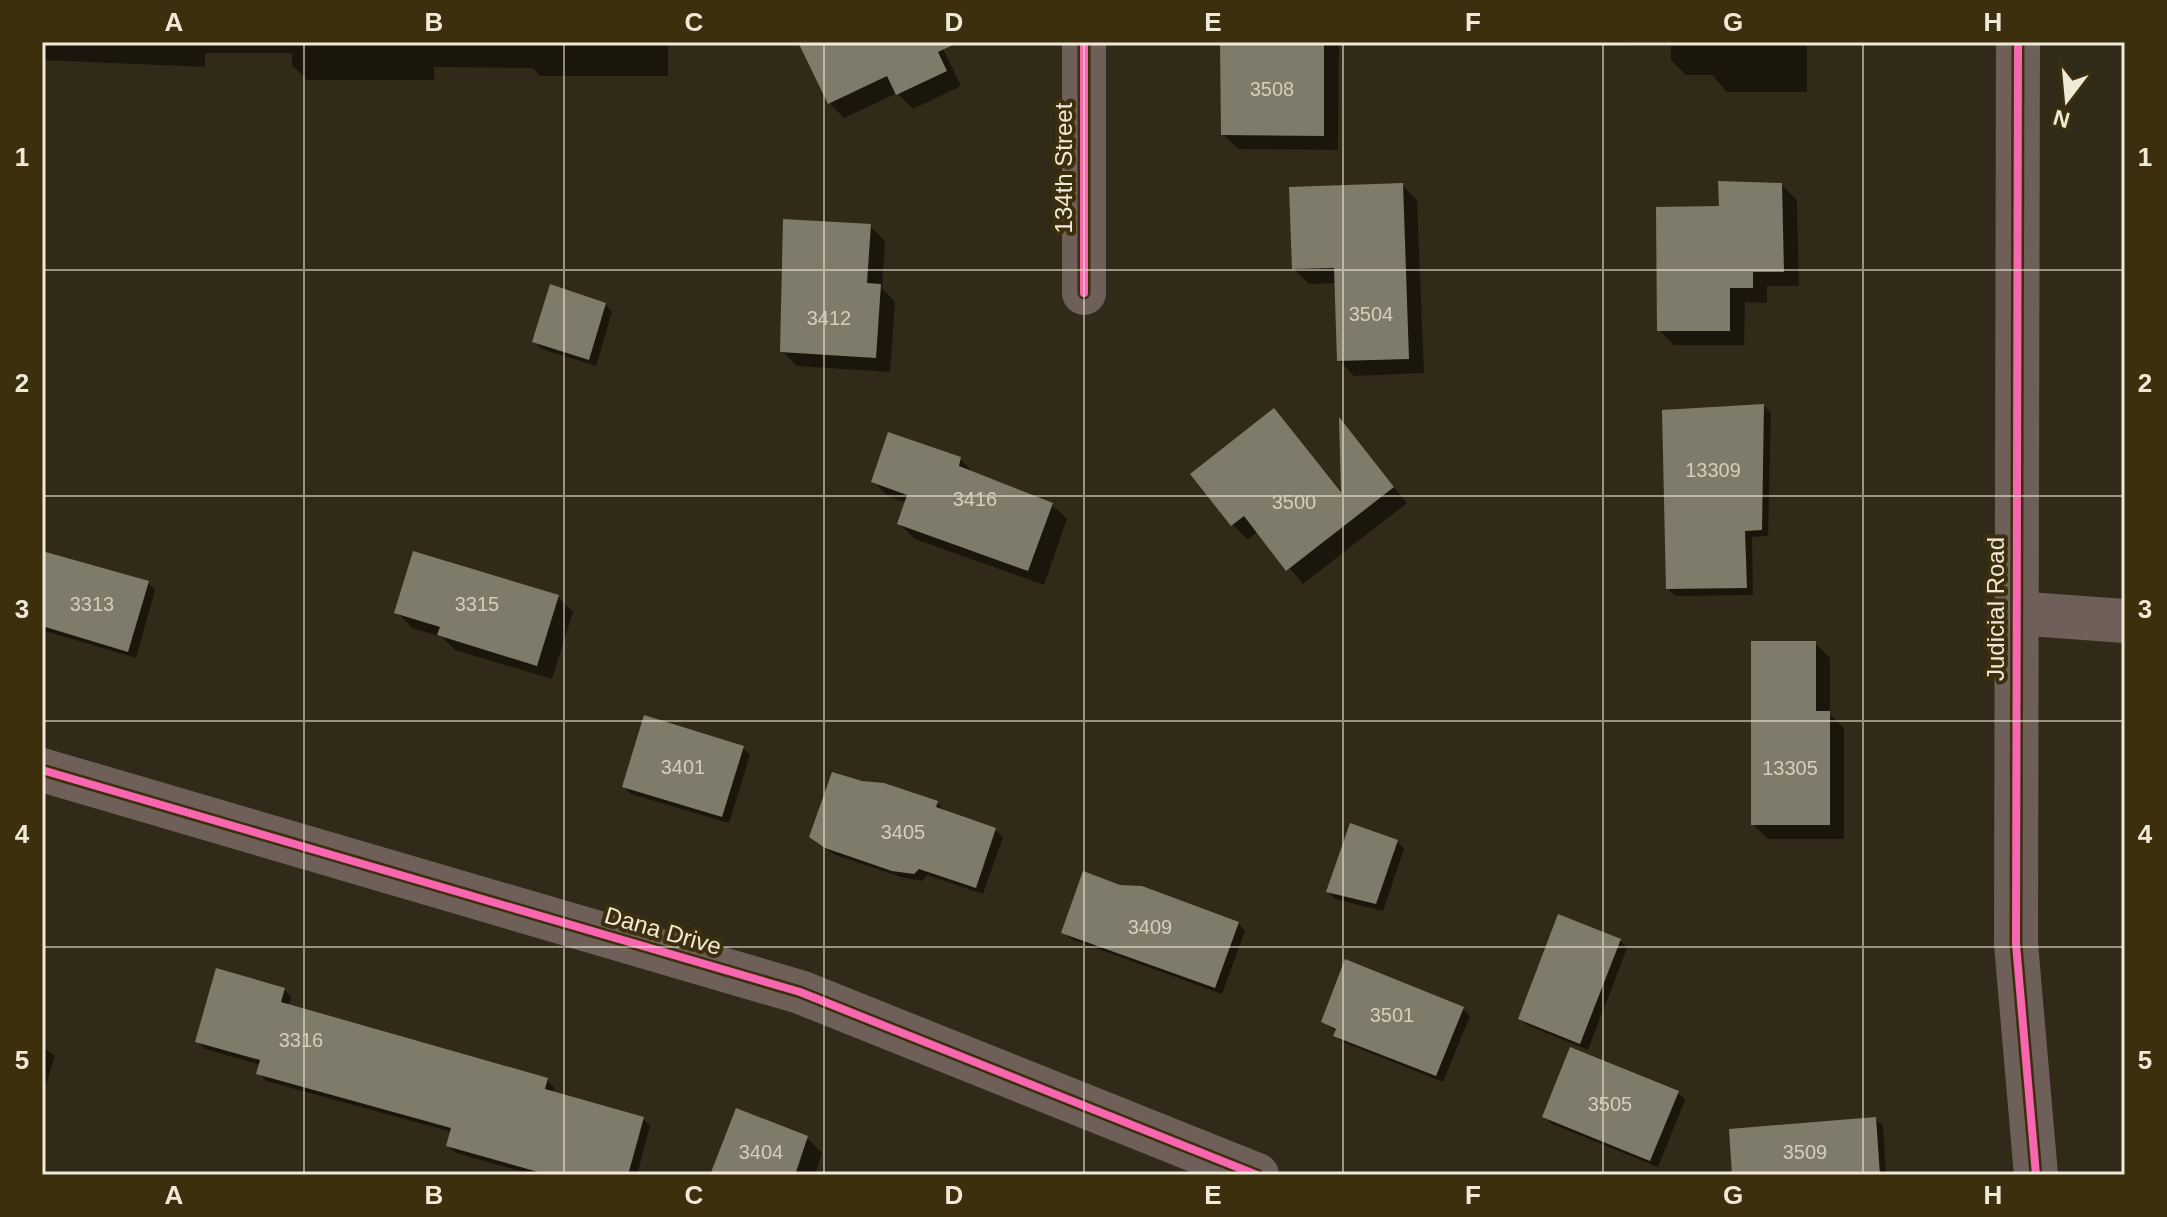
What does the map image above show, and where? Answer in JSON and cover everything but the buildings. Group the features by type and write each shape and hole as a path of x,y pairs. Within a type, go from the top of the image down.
{"street":[{"name":"134th Street","path":"1084,42 1084,293"},
{"name":"Judicial Road","path":"2018,42 2016,944 2036,1175"},
{"path":"2015,613 2125,621"},
{"name":"Dana Drive","path":"42,770 800,992 1257,1175"}],"cycle path":[{"path":"1084,42 1084,293"},
{"path":"2018,42 2016,944 2036,1175"},
{"path":"42,770 800,992 1257,1175"}]}
